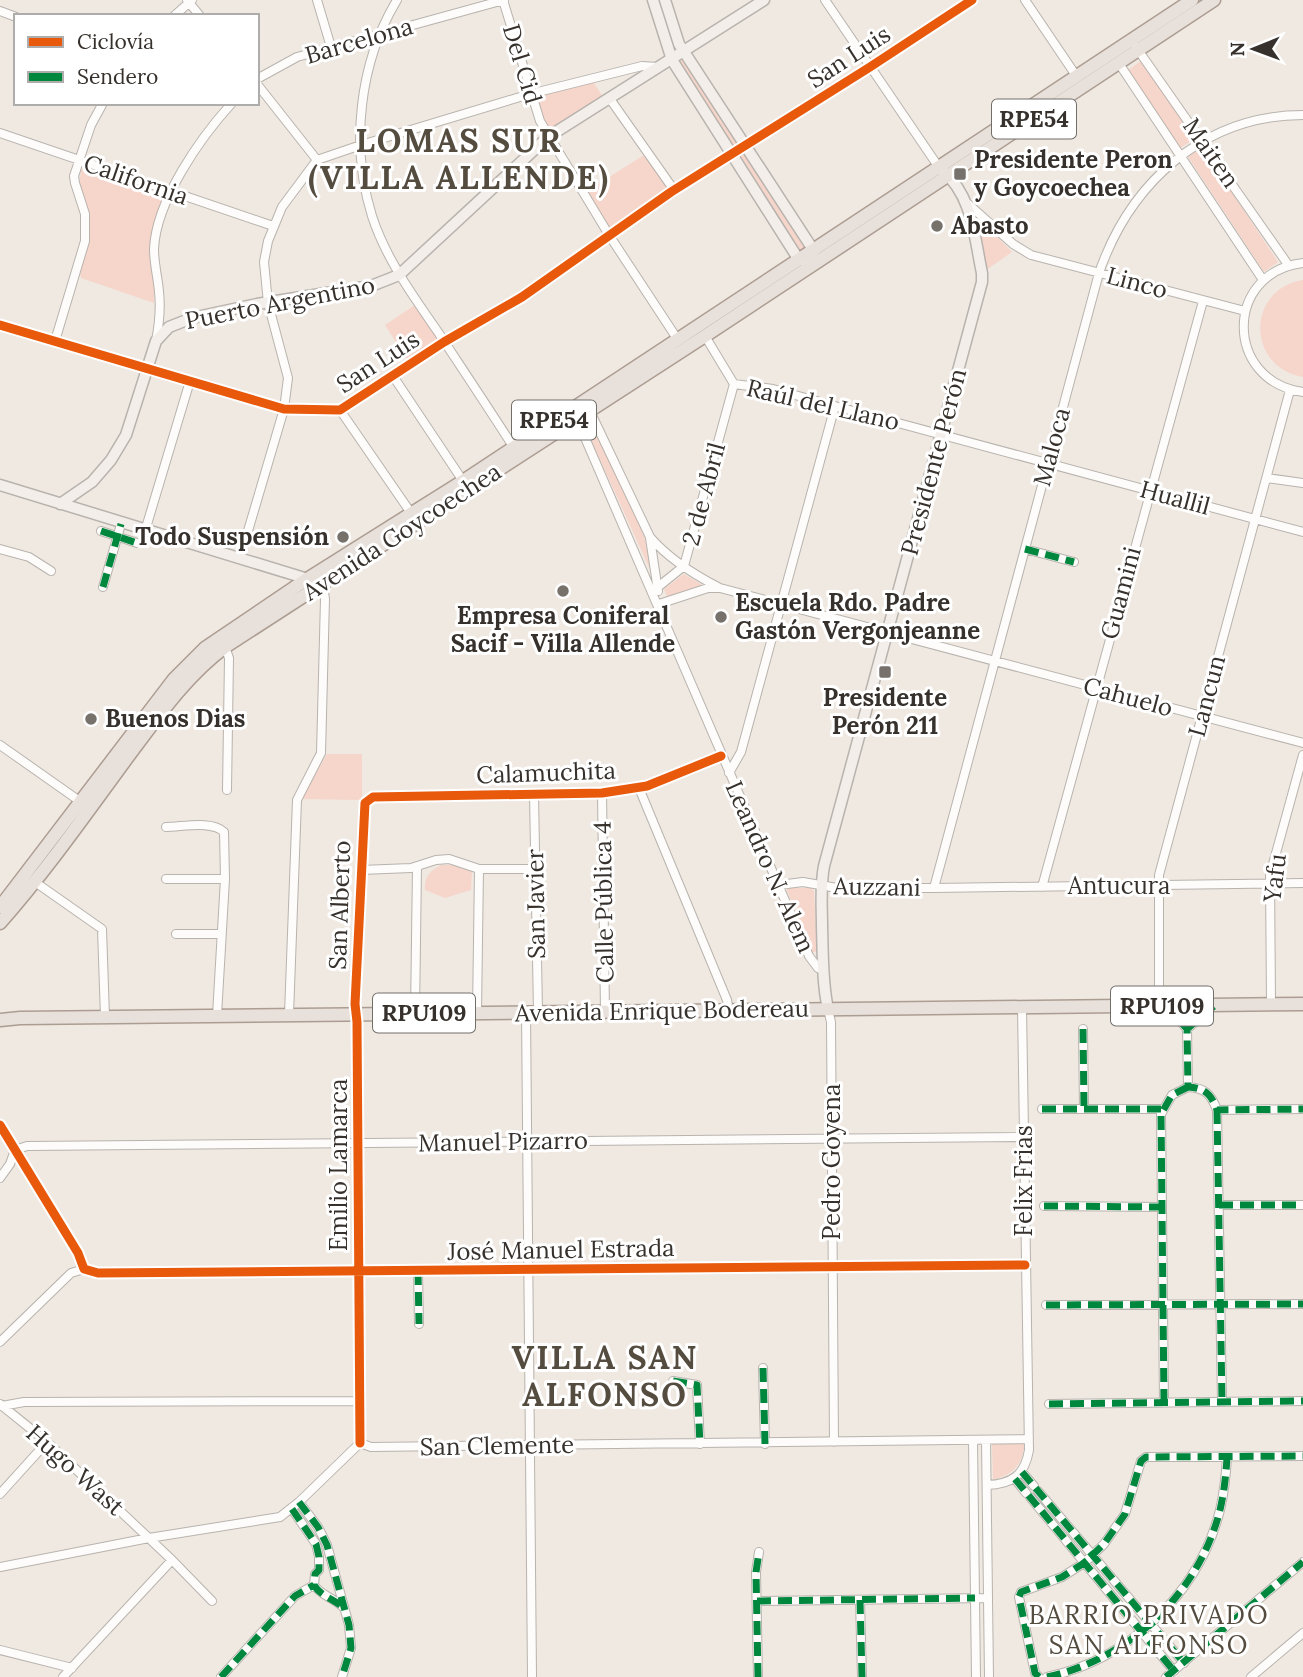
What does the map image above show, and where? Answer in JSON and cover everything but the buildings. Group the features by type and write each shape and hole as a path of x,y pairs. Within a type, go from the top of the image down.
{"main road":[{"path":"653,0 671,60 733,153 810,259"},
{"path":"665,0 679,44 746,145 810,259"},
{"name":"Puerto Argentino","path":"60,504 92,482 111,460 125,435 156,341 169,327 184,320 257,304 371,286 399,275 548,137 764,0"},
{"name":"RPE54","path":"1135,45 1192,0"},
{"name":"RPE54","path":"944,172 1135,45 1214,0"},
{"name":"RPE54","path":"944,172 1077,77 1115,58"},
{"name":"Presidente Perón","path":"828,1009 824,970 824,866 982,282 967,204 957,183 944,172"},
{"name":"Avenida Goycoechea","path":"590,411 678,340 944,172"},
{"name":"Avenida Goycoechea","path":"0,907 183,668 205,648 590,411 705,336 810,259"},
{"name":"Avenida Goycoechea","path":"0,923 35,882 183,684 203,664 411,513 514,448 577,419"},
{"path":"0,485 313,582"},
{"name":"Avenida Enrique Bodereau","path":"0,1020 289,1014 1303,1004"},
{"name":"Avenida Enrique Bodereau","path":"0,1014 20,1018"}],"street":[{"path":"317,0 331,47"},
{"path":"397,0 374,49 364,92 360,145 362,174 373,219 399,275 514,448"},
{"name":"Barcelona","path":"259,81 297,57 503,0"},
{"name":"Del Cid","path":"503,0 530,94 548,137 678,340"},
{"path":"825,0 944,172"},
{"name":"San Luis","path":"0,325 284,410 340,410 444,342 523,297 674,190 972,0"},
{"path":"1025,0 1077,77"},
{"path":"176,14 189,1"},
{"name":"Maiten","path":"1135,45 1289,266"},
{"name":"Maiten","path":"1115,58 1264,280"},
{"path":"240,558 284,410 288,378 268,303 264,262 273,226 282,206 317,160 530,94 642,66 661,67"},
{"path":"259,85 317,160"},
{"path":"610,99 674,190"},
{"path":"55,341 85,241 85,214 74,176 91,125 102,105"},
{"path":"156,341 160,307 156,231 197,146 230,105"},
{"name":"Maloca","path":"934,888 1047,464 1100,274 1111,244 1139,197 1156,176 1181,156 1203,142 1252,121 1303,115"},
{"name":"California","path":"0,133 273,226"},
{"name":"Linco","path":"967,204 1026,253 1245,311"},
{"path":"1303,263 1289,266 1264,280 1245,311 1244,339 1255,366 1271,381 1290,390 1303,392"},
{"name":"Guamini","path":"1042,887 1203,301"},
{"name":"Raúl del Llano","path":"705,336 734,384 773,389 1047,464"},
{"path":"393,376 463,481"},
{"path":"145,531 190,381"},
{"name":"2 de Abril","path":"656,589 684,566 734,384"},
{"name":"Lancun","path":"1163,1006 1158,887 1201,716 1290,390"},
{"path":"729,773 741,752 835,405"},
{"path":"340,410 411,513"},
{"name":"Leandro N. Alem","path":"590,411 650,537 659,548 720,588"},
{"name":"Leandro N. Alem","path":"577,419 656,589"},
{"name":"Huallil","path":"1047,464 1303,532"},
{"path":"1267,478 1303,483"},
{"path":"103,587 121,524"},
{"path":"102,531 137,543"},
{"name":"Leandro N. Alem","path":"650,537 659,604 721,756 809,956 817,968 824,970"},
{"path":"0,548 29,557 51,571"},
{"path":"1025,550 1074,562"},
{"path":"289,1014 297,800 321,753 325,599 324,592 313,582"},
{"path":"659,604 708,588 720,588"},
{"name":"Cahuelo","path":"720,588 1303,744"},
{"path":"225,647 229,659 227,790"},
{"path":"0,745 81,802"},
{"name":"Yafu","path":"1271,1004 1270,875 1303,755"},
{"name":"Calamuchita","path":"367,800 373,797 603,793 639,788 721,756"},
{"path":"639,788 727,1000 729,1011"},
{"name":"Calle Pública 4","path":"603,793 606,1012"},
{"name":"San Javier","path":"532,1677 527,1142 535,869 534,795"},
{"name":"San Alberto","path":"356,1014 363,809 367,800"},
{"path":"166,827 221,828 224,832 225,879 217,1015"},
{"path":"361,870 417,867 436,860 449,859 479,869 535,869"},
{"path":"415,1013 417,867"},
{"path":"477,1012 479,869"},
{"path":"166,879 225,879"},
{"path":"35,882 103,929 105,1017"},
{"name":"Auzzani","path":"779,885 803,882 837,888 934,888"},
{"name":"Antucura","path":"934,888 1303,883"},
{"path":"176,934 221,934"},
{"path":"1163,1006 1187,1029 1188,1087"},
{"path":"1187,1029 1214,1006"},
{"name":"Felix Frias","path":"1022,1007 1029,1439 1028,1459 1022,1472"},
{"name":"Pedro Goyena","path":"828,1009 831,1022 834,1442"},
{"name":"Emilio Lamarca","path":"356,1014 360,1443"},
{"path":"1083,1029 1084,1109"},
{"path":"1164,1403 1162,1109 1172,1095 1188,1087 1205,1090 1217,1110 1222,1402"},
{"path":"1217,1110 1303,1108"},
{"path":"1042,1109 1162,1109"},
{"path":"0,1125 78,1252 84,1269 71,1273 0,1342"},
{"name":"Manuel Pizarro","path":"15,1150 27,1146 1024,1137"},
{"path":"0,1178 10,1164 15,1150"},
{"path":"1219,1205 1303,1205"},
{"path":"1044,1206 1162,1207"},
{"name":"José Manuel Estrada","path":"84,1269 98,1273 359,1272 1025,1265"},
{"path":"418,1271 419,1324"},
{"path":"1046,1305 1303,1304"},
{"path":"763,1368 765,1444"},
{"path":"673,1381 697,1385 700,1444"},
{"path":"1,1405 24,1402 360,1401"},
{"path":"1048,1404 1303,1401"},
{"name":"Hugo Wast","path":"1,1405 47,1442 212,1601"},
{"name":"San Clemente","path":"360,1443 371,1447 1029,1439"},
{"path":"973,1440 976,1677"},
{"path":"986,1440 989,1677"},
{"path":"0,1494 47,1442"},
{"path":"0,1567 149,1538 280,1517 292,1509 360,1443"},
{"path":"1039,1677 1035,1673 1020,1595 1024,1591 1054,1581 1093,1555 1125,1514 1144,1458 1303,1456"},
{"path":"1047,1677 1100,1658 1142,1632 1181,1591 1209,1543 1220,1509 1227,1457"},
{"path":"987,1485 1004,1484 1022,1472 1184,1662"},
{"path":"1015,1479 1142,1632 1170,1674 1302,1560"},
{"path":"299,1502 318,1527 327,1545 351,1634 351,1648 342,1677"},
{"path":"292,1509 316,1544 319,1570 315,1574 314,1585 345,1610"},
{"path":"758,1677 756,1572 759,1552"},
{"path":"63,1677 172,1560"},
{"path":"319,1570 335,1572"},
{"path":"221,1677 295,1596 314,1585"},
{"path":"757,1601 988,1598"},
{"path":"860,1601 862,1677"},
{"path":"1251,1677 1303,1633"},
{"path":"0,1650 72,1668"}],"shaded area":[{"path":"683,59 742,144 733,150 678,61"},
{"path":"1141,61 1197,137 1179,149 1127,71"},
{"path":"592,80 604,99 548,132 533,96"},
{"path":"1202,147 1278,262 1264,272 1188,157"},
{"path":"745,148 807,248 800,253 736,154"},
{"path":"644,155 668,189 610,231 587,191"},
{"path":"82,167 166,196 154,228 150,256 154,277 154,303 81,278 89,228 88,213 80,186"},
{"path":"973,212 1012,252 982,273"},
{"path":"1303,280 1303,377 1284,370 1271,359 1263,344 1260,328 1263,312 1271,298 1284,286"},
{"path":"418,303 441,341 408,361 385,325"},
{"path":"595,427 644,536 653,576 587,431"},
{"path":"684,574 704,586 668,599 664,589"},
{"path":"327,754 362,754 362,800 300,799"},
{"path":"441,865 455,865 472,872 471,890 445,898 425,890 428,874"},
{"path":"786,888 811,888 814,891 817,952 812,952"},
{"path":"1025,1443 1016,1468 993,1480 992,1444"}],"marked path":[{"path":"103,587 121,524"},
{"path":"101,531 137,543"},
{"path":"1025,549 1074,562"},
{"path":"1167,1006 1187,1029 1188,1087 1207,1093 1217,1110 1303,1109"},
{"path":"1187,1029 1214,1006"},
{"path":"1083,1029 1084,1109"},
{"path":"1164,1403 1161,1114 1172,1095 1188,1087"},
{"path":"1042,1109 1162,1109"},
{"path":"1217,1110 1222,1402"},
{"path":"1219,1205 1303,1205"},
{"path":"1044,1206 1162,1207"},
{"path":"418,1271 419,1324"},
{"path":"1046,1305 1303,1304"},
{"path":"763,1368 765,1444"},
{"path":"673,1381 697,1385 700,1444"},
{"path":"1049,1404 1303,1401"},
{"path":"1039,1677 1035,1673 1019,1597 1021,1592 1062,1577 1084,1563 1104,1544 1125,1514 1141,1461 1146,1457 1303,1456"},
{"path":"1047,1677 1106,1655 1133,1638 1157,1618 1178,1595 1196,1569 1210,1540 1220,1510 1227,1457"},
{"path":"1022,1472 1184,1663"},
{"path":"1015,1479 1174,1671"},
{"path":"299,1502 318,1527 327,1545 349,1625 351,1648 342,1677"},
{"path":"292,1509 316,1544 319,1570 315,1574 314,1585 345,1609"},
{"path":"758,1677 756,1572 759,1552"},
{"path":"1166,1677 1303,1562"},
{"path":"221,1677 295,1596 314,1585"},
{"path":"757,1601 975,1598"},
{"path":"860,1600 862,1677"}],"cycle path":[{"path":"0,325 284,409 340,410 444,342 522,297 671,192 972,0"},
{"path":"360,1443 355,1004 365,803 373,797 602,793 647,786 721,756"},
{"path":"0,1125 78,1253 84,1269 98,1273 1025,1265"}],"place":[{"name":"Presidente Peron y Goycoechea","path":"960,174"},
{"name":"Abasto","path":"937,226"},
{"name":"Todo Suspensión","path":"343,537"},
{"name":"Empresa Coniferal Sacif - Villa Allende","path":"563,591"},
{"name":"Escuela Rdo. Padre Gastón Vergonjeanne","path":"721,617"},
{"name":"Presidente Perón 211","path":"885,672"},
{"name":"Buenos Dias","path":"91,719"}],"district":[{"name":"LOMAS SUR (VILLA ALLENDE)","path":"459,160"},
{"name":"VILLA SAN ALFONSO","path":"605,1376"},
{"name":"BARRIO PRIVADO SAN ALFONSO","path":"1149,1630"}]}
